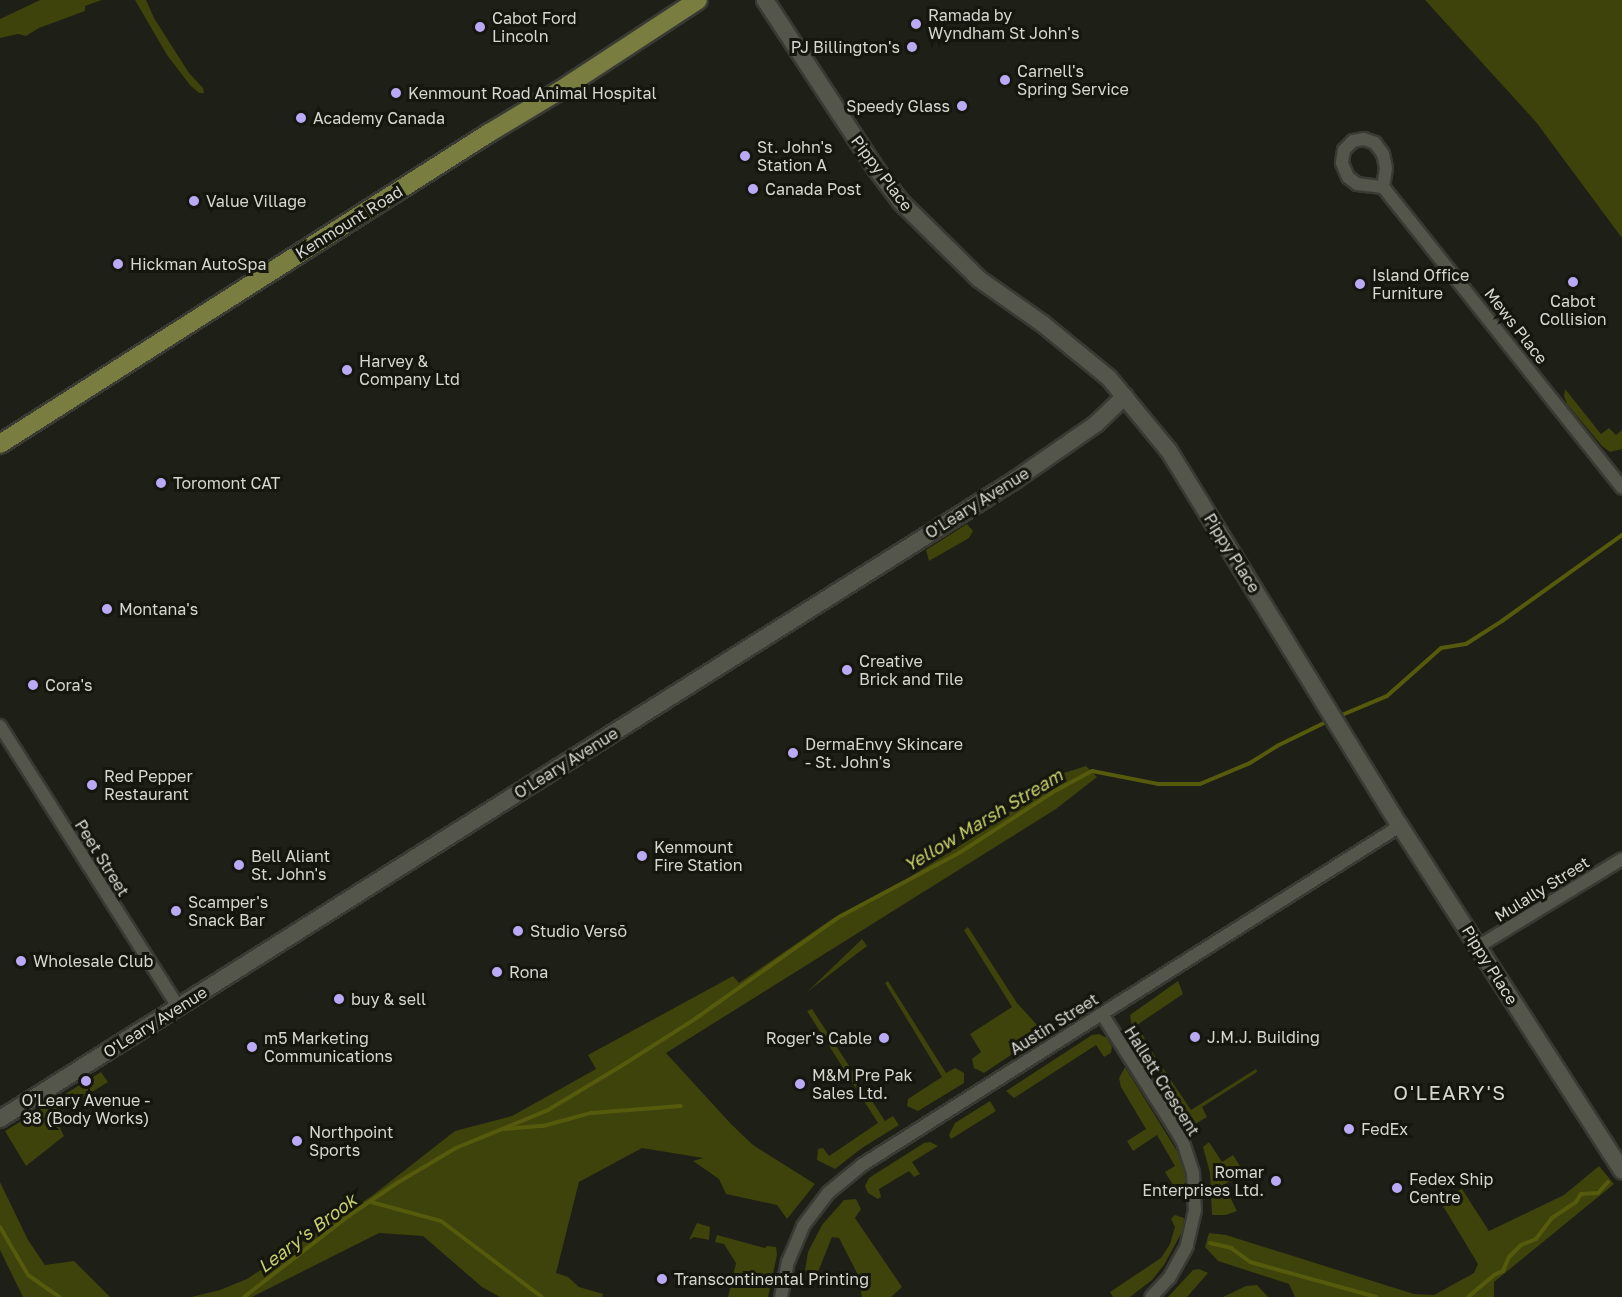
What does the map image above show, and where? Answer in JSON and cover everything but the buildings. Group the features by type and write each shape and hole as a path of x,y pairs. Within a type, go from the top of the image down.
{"main road":[{"name":"Kenmount Road","path":"0,444 479,139 559,91 698,0"}],"street":[{"name":"Pippy Place","path":"765,0 876,169 901,202 979,279 1086,358 1125,396 1169,451 1400,826 1479,946 1599,1139 1622,1171"},
{"name":"Mews Place","path":"1383,187 1622,487"},
{"name":"O'Leary Avenue","path":"0,1119 1015,480 1095,424 1125,396"},
{"name":"Peet Street","path":"0,726 178,1007"},
{"name":"Austin Street","path":"781,1297 794,1243 814,1210 841,1181 862,1164 1400,826"},
{"name":"Mulally Street","path":"1479,946 1622,859"},
{"name":"Hallett Crescent","path":"1102,1014 1179,1134 1193,1173 1195,1210 1187,1246 1169,1278 1151,1297"}],"green space":[{"path":"40,0 102,0 85,6 85,11 39,28 26,36 18,34 0,38 0,19"},
{"path":"135,0 146,0 154,18 189,73 203,88 204,93 199,93 190,85 167,55"},
{"path":"1425,0 1622,0 1622,238 1536,122"},
{"path":"1565,389 1601,434 1609,428 1616,435 1622,430 1622,449 1610,452 1602,446 1567,404 1564,396"},
{"path":"967,524 973,531 969,538 929,561 926,550"},
{"path":"1086,766 1097,777 1056,809 666,1053 753,1145 815,1184 787,1219 777,1205 726,1194 719,1179 693,1161 703,1158 642,1148 579,1182 556,1273 568,1277 579,1287 603,1294 602,1297 500,1297 482,1287 423,1236 379,1233 252,1297 191,1297 220,1290 247,1279 373,1195 455,1131 512,1116 596,1069 588,1055 733,976 739,983 832,919 910,877 986,829 1049,784 1051,777"},
{"path":"968,927 1017,1003 1037,1025 1038,1033 1035,1039 984,1073 974,1068 972,1059 981,1052 970,1034 1012,1007 964,930"},
{"path":"862,939 867,946 807,992"},
{"path":"888,981 946,1073 955,1068 964,1073 964,1083 918,1111 907,1106 908,1099 942,1077 885,983"},
{"path":"1178,981 1183,994 1137,1025 1145,1039 1140,1040 1133,1034 1130,1015"},
{"path":"812,1009 885,1121 893,1116 899,1125 862,1148 835,1169 817,1160 818,1149 823,1148 829,1156 878,1123 807,1011"},
{"path":"1099,1034 1107,1038 1112,1047 1111,1053 1104,1057 1096,1045 1014,1098 1006,1091 1092,1035"},
{"path":"1152,1052 1191,1110 1256,1069 1257,1072 1202,1107 1207,1117 1195,1124 1190,1121 1150,1058"},
{"path":"1125,1067 1177,1151 1186,1176 1185,1197 1181,1198 1165,1172 1175,1166 1157,1135 1133,1151 1127,1141 1146,1129 1121,1087 1119,1078"},
{"path":"101,1072 108,1082 68,1107 62,1096"},
{"path":"54,1101 68,1122 59,1126 64,1136 26,1166 5,1131"},
{"path":"990,1101 996,1111 951,1139 949,1135 955,1123"},
{"path":"930,1142 938,1146 912,1162 920,1174 914,1177 909,1171 879,1189 881,1197 878,1199 868,1193 865,1186 869,1178 924,1143"},
{"path":"1209,1142 1222,1162 1233,1155 1243,1171 1224,1185 1237,1211 1226,1215 1212,1215 1210,1173 1203,1147"},
{"path":"1599,1166 1614,1184 1494,1282 1494,1297 1295,1297 1289,1284 1218,1261 1205,1247 1209,1233 1226,1235 1414,1294 1434,1295 1474,1273 1478,1264 1440,1201 1462,1189 1489,1231 1564,1195"},
{"path":"0,1182 28,1240 45,1265 74,1261 110,1297 23,1297 0,1250"},
{"path":"856,1199 861,1209 855,1218 902,1287 891,1297 862,1297 857,1273 839,1238 832,1237 816,1277 812,1277 805,1270 808,1252 822,1225 844,1200"},
{"path":"1175,1215 1184,1218 1183,1230 1164,1265 1152,1280 1130,1297 1113,1297 1110,1292 1161,1258 1170,1244 1175,1227 1171,1219"},
{"path":"697,1223 710,1227 709,1240 694,1237 689,1240"},
{"path":"717,1235 765,1248 767,1246 776,1247 777,1255 768,1297 728,1297 736,1263 724,1244 715,1242"},
{"path":"1199,1269 1208,1273 1187,1297 1168,1297 1193,1270"},
{"path":"1257,1285 1268,1297 1223,1297 1246,1286"}],"waterway":[{"name":"Yellow Marsh Stream","path":"1337,717 1387,696 1441,648 1466,644 1622,535"},
{"name":"Yellow Marsh Stream","path":"244,1297 347,1217 397,1183 456,1148 548,1110 695,1019 839,917 959,853 1055,791 1092,771 1158,784 1200,784 1250,763 1279,745 1330,720"},
{"path":"505,1129 543,1126 591,1113 681,1106"},
{"path":"1468,1297 1494,1275 1503,1271 1509,1257 1521,1245 1536,1239 1552,1218 1576,1202 1581,1194 1598,1193 1608,1182"},
{"name":"Leary's Brook","path":"371,1202 441,1221 542,1297"},
{"name":"Leary's Brook","path":"0,1227 28,1275 60,1297"},
{"path":"1210,1243 1231,1248 1250,1262 1376,1297"}],"place":[{"name":"Ramada by Wyndham St John's","path":"916,24"},
{"name":"Cabot Ford Lincoln","path":"480,27"},
{"name":"PJ Billington's","path":"912,47"},
{"name":"Carnell's Spring Service","path":"1005,80"},
{"name":"Kenmount Road Animal Hospital","path":"396,93"},
{"name":"Speedy Glass","path":"962,106"},
{"name":"Academy Canada","path":"301,118"},
{"name":"St. John's Station A","path":"745,156"},
{"name":"Canada Post","path":"753,189"},
{"name":"Value Village","path":"194,201"},
{"name":"Hickman AutoSpa","path":"118,264"},
{"name":"Cabot Collision","path":"1573,282"},
{"name":"Island Office Furniture","path":"1360,284"},
{"name":"Harvey & Company Ltd","path":"347,370"},
{"name":"Toromont CAT","path":"161,483"},
{"name":"Montana's","path":"107,609"},
{"name":"Creative Brick and Tile","path":"847,670"},
{"name":"Cora's","path":"33,685"},
{"name":"DermaEnvy Skincare - St. John's","path":"793,753"},
{"name":"Red Pepper Restaurant","path":"92,785"},
{"name":"Kenmount Fire Station","path":"642,856"},
{"name":"Bell Aliant St. John's","path":"239,865"},
{"name":"Scamper's Snack Bar","path":"176,911"},
{"name":"Studio Versō","path":"518,931"},
{"name":"Wholesale Club","path":"21,961"},
{"name":"Rona","path":"497,972"},
{"name":"buy & sell","path":"339,999"},
{"name":"J.M.J. Building","path":"1195,1037"},
{"name":"Roger's Cable","path":"884,1038"},
{"name":"m5 Marketing Communications","path":"252,1047"},
{"name":"O'Leary Avenue - 38 (Body Works)","path":"86,1081"},
{"name":"M&M Pre Pak Sales Ltd.","path":"800,1084"},
{"name":"FedEx","path":"1349,1129"},
{"name":"Northpoint Sports","path":"297,1141"},
{"name":"Romar Enterprises Ltd.","path":"1276,1181"},
{"name":"Fedex Ship Centre","path":"1397,1188"},
{"name":"Transcontinental Printing","path":"662,1279"}],"district":[{"name":"O'LEARY'S","path":"1450,1092"}]}
